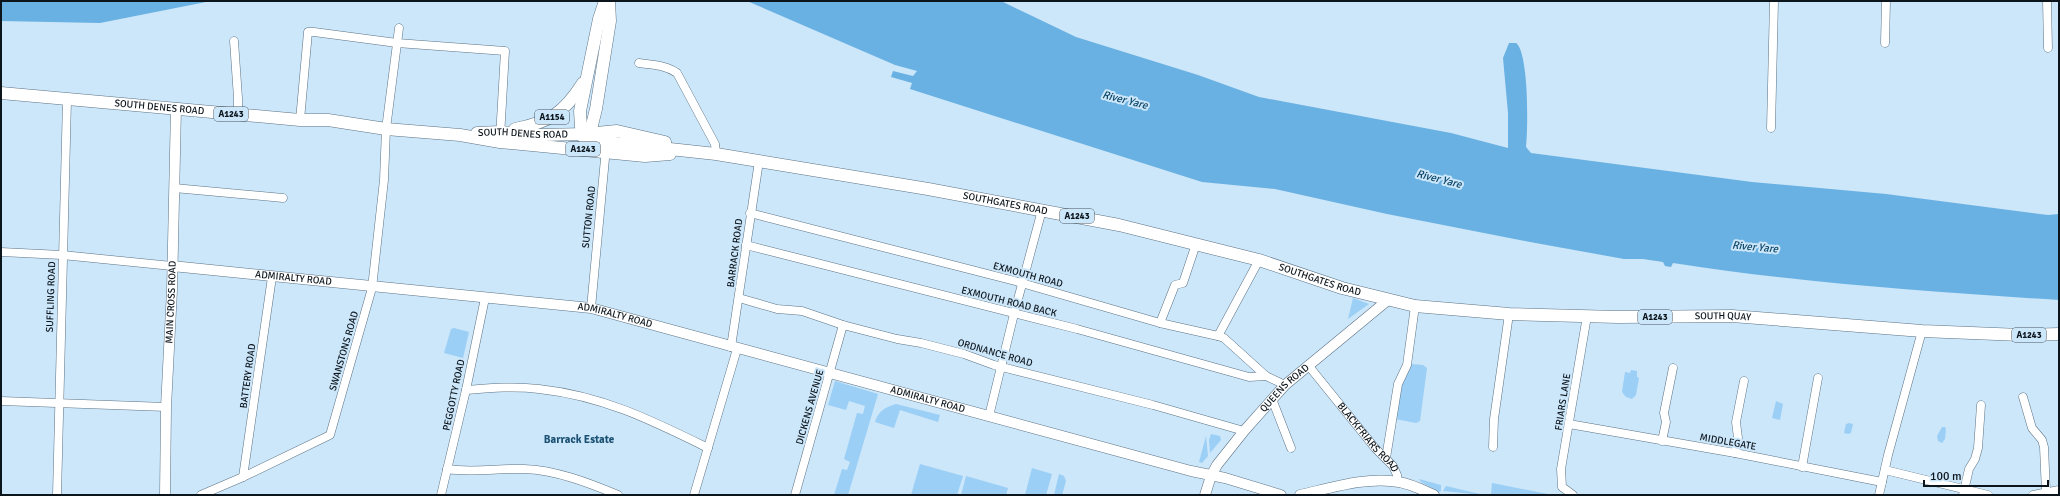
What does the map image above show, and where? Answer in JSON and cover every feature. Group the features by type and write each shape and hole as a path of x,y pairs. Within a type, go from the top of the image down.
{"main road":[{"name":"A1154","path":"586,134 579,122 599,19 605,1"},
{"path":"586,134 592,126 596,109 610,21 609,1"},
{"name":"A1154","path":"500,137 537,124 559,112 579,91 587,77"},
{"name":"SOUTH DENES ROAD","path":"1,93 67,100 176,108 238,115 300,120 328,120 386,129 500,137 564,146 605,139 617,131 636,134 711,153"},
{"path":"596,109 597,121 605,139"},
{"name":"SOUTH DENES ROAD","path":"500,137 540,134 586,134 605,139 759,161"},
{"name":"SOUTH DENES ROAD","path":"564,146 575,144 586,134"},
{"name":"SOUTHGATES ROAD","path":"759,161 1042,210 1119,225 1260,260 1342,288 1388,300"},
{"name":"SOUTH QUAY","path":"1388,300 1415,306 1510,314 1587,316 1732,316 1922,331 2021,335 2059,334"}],"street":[{"path":"1771,128 1774,1"},
{"path":"1885,43 1886,1"},
{"path":"2047,1 2048,48"},
{"name":"SWANSTONS ROAD","path":"201,495 243,478 330,435 372,288 384,180 386,129 399,28"},
{"path":"300,120 308,32 397,43 505,52 500,137"},
{"path":"234,41 238,115"},
{"path":"639,64 661,66 671,69 677,73 715,144 711,153"},
{"name":"SUFFLING ROAD","path":"57,495 58,403 67,100"},
{"name":"MAIN CROSS ROAD","path":"165,495 166,407 172,266 176,108"},
{"name":"SUTTON ROAD","path":"591,308 605,139"},
{"name":"BARRACK ROAD","path":"694,495 734,348 750,213 759,161"},
{"path":"174,188 283,198"},
{"path":"989,416 1014,314 1042,210"},
{"name":"EXMOUTH ROAD","path":"750,213 1022,283 1160,323 1218,336 1224,338 1266,376 1285,385"},
{"path":"1160,323 1176,285 1183,283 1196,244"},
{"name":"EXMOUTH ROAD BACK","path":"746,245 1250,377 1266,376"},
{"name":"ADMIRALTY ROAD","path":"1,252 62,255 372,288 591,308 734,348 1211,476 1225,478 1281,495"},
{"path":"1218,336 1260,260"},
{"name":"BATTERY ROAD","path":"243,478 272,277"},
{"name":"PEGGOTTY ROAD","path":"441,495 466,390 485,298"},
{"name":"ORDNANCE ROAD","path":"739,298 777,309 802,311 843,325 964,354 1002,367 1152,405 1244,431"},
{"name":"QUEENS ROAD","path":"1205,495 1211,476 1244,431 1285,385 1388,300"},
{"path":"1386,458 1398,384 1407,365 1415,306"},
{"path":"1493,447 1494,419 1510,314"},
{"name":"FRIARS LANE","path":"1568,493 1560,481 1561,469 1570,424 1587,316"},
{"name":"DICKENS AVENUE","path":"795,495 843,325"},
{"path":"1879,495 1888,455 1922,331"},
{"name":"BLACKFRIARS ROAD","path":"1308,366 1375,448 1386,458 1397,475 1397,482 1434,495"},
{"path":"1662,441 1666,422 1664,413 1673,368"},
{"path":"1802,467 1818,378"},
{"path":"1735,453 1738,438 1736,422 1744,380"},
{"path":"466,390 515,387 572,394 606,403 644,416 708,448"},
{"path":"2023,397 2032,428 2042,440 2044,447 2040,494 2059,490"},
{"path":"1272,399 1291,448"},
{"path":"1,402 166,407"},
{"path":"1964,493 1969,469 1975,459 1978,448 1981,405"},
{"name":"MIDDLEGATE","path":"1570,424 1735,453 1882,482"},
{"path":"447,469 490,471 525,469 563,476 618,495"},
{"path":"1885,470 1964,493 1988,495"},
{"path":"1300,495 1365,482 1397,482"}],"shaded area":[{"path":"1353,298 1369,304 1348,319"},
{"path":"454,328 469,332 463,358 444,353 451,329"},
{"path":"1411,364 1423,365 1427,368 1420,421 1416,423 1395,419 1401,384"},
{"path":"1631,370 1637,371 1637,377 1639,378 1636,395 1632,399 1626,397 1622,392 1625,372 1630,373"},
{"path":"835,381 878,394 848,495 834,495 842,469 847,470 850,462 844,459 857,413 863,414 865,406 849,401 846,410 828,405"},
{"path":"1776,401 1783,404 1780,420 1772,418"},
{"path":"896,404 940,415 938,422 900,410 894,428 875,422 878,415 883,410"},
{"path":"1846,424 1853,424 1851,433 1844,433"},
{"path":"1942,427 1945,427 1946,429 1945,439 1942,443 1938,441 1937,436"},
{"path":"1211,434 1220,436 1221,440 1210,453 1209,440"},
{"path":"1206,436 1208,456 1202,463 1199,462"},
{"path":"920,464 963,476 957,495 911,495"},
{"path":"1032,468 1052,474 1046,495 1025,495"},
{"path":"1059,474 1064,476 1066,481 1062,495 1054,495"},
{"path":"966,476 1008,488 1006,495 961,495"},
{"path":"1419,479 1441,485 1441,491 1439,492 1421,482"},
{"path":"1492,483 1553,495 1494,495 1491,494"},
{"path":"1446,486 1484,495 1443,491"}],"water":[{"path":"1,1 211,1 100,23 1,21"},
{"name":"River Yare","path":"747,1 1001,1 1076,37 1198,75 1259,97 1451,133 1508,148 1508,113 1503,58 1509,43 1516,43 1520,49 1525,75 1527,92 1526,147 1531,153 1752,182 1886,194 2048,215 2059,214 2059,300 1914,290 1817,281 1673,263 1671,267 1665,266 1663,262 1643,259 1624,259 1530,242 1387,214 1275,189 1202,182 910,89 912,83 891,77 893,71 913,76 917,71 895,65"}],"district":[{"name":"Barrack Estate","path":"579,439"}]}
